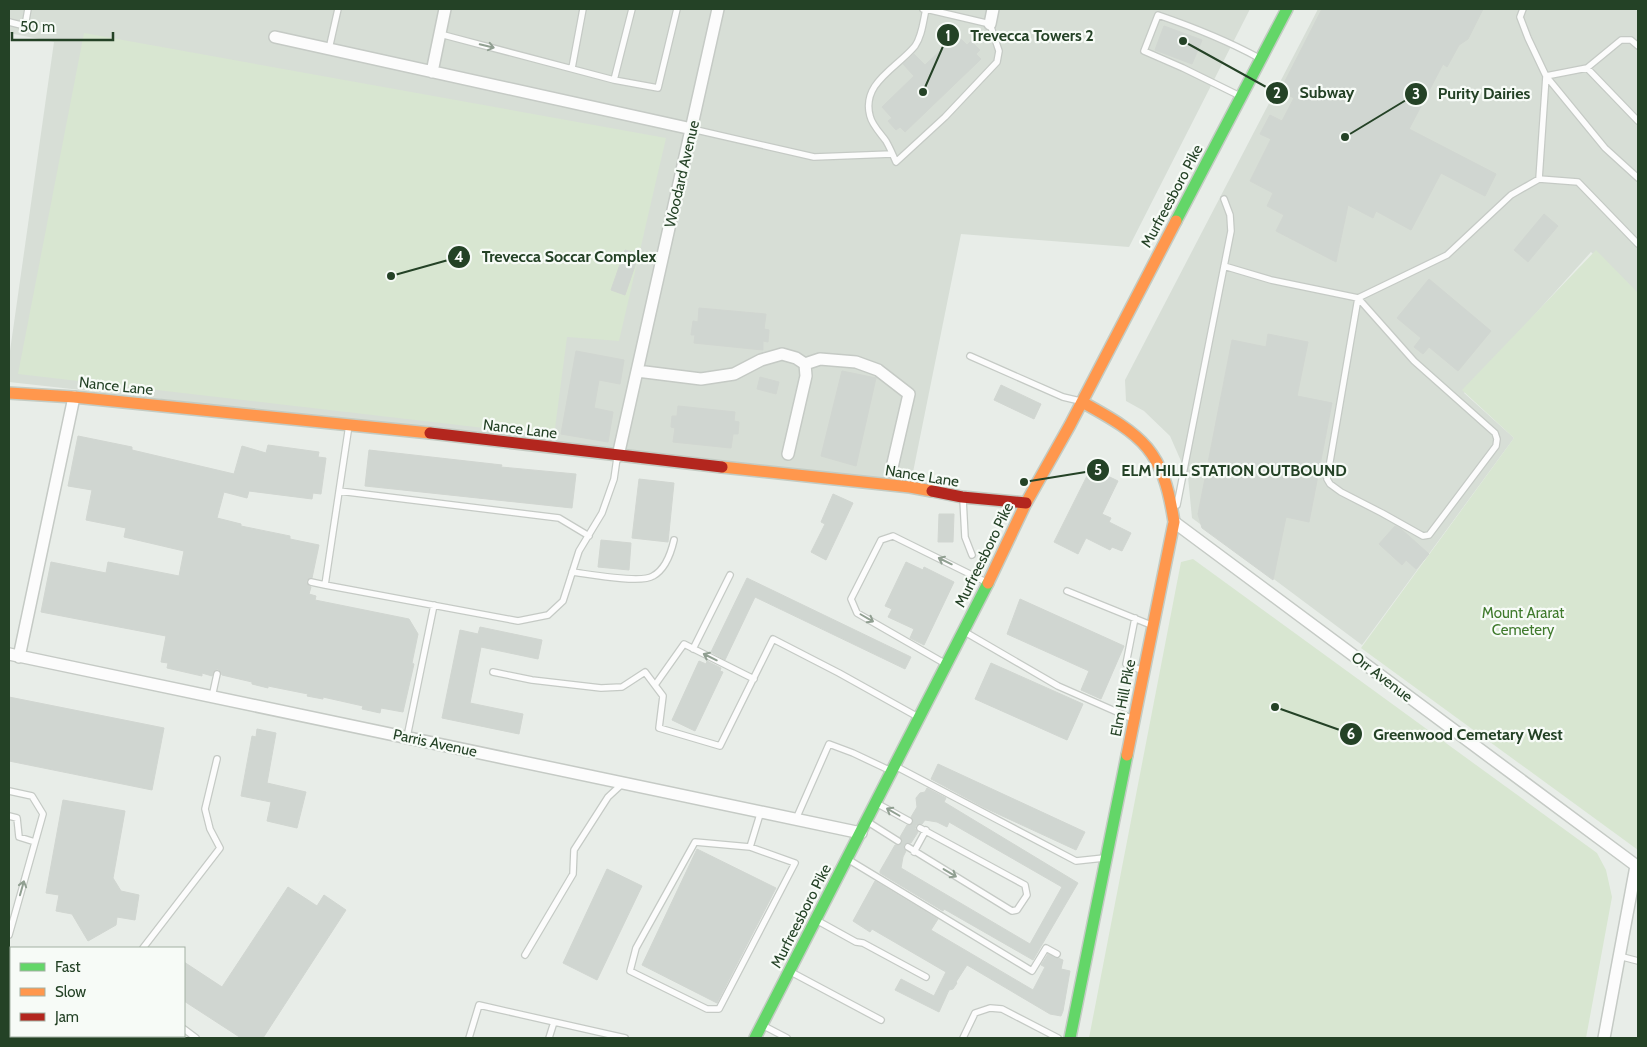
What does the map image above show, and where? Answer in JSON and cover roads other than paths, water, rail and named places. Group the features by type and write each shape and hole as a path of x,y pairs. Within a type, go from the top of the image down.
{"main road":[{"name":"Murfreesboro Pike","path":"755,1038 920,718 1026,503 1082,402 1287,9"},
{"name":"Nance Lane","path":"9,392 349,424 618,456 910,487 962,497 1026,503"},
{"name":"Elm Hill Pike","path":"1070,1038 1174,522 1171,496 1165,474 1154,454 1140,438 1124,426 1082,402"}],"street":[{"path":"432,72 445,9"},
{"name":"Woodard Avenue","path":"618,456 718,9"},
{"path":"990,24 993,9"},
{"path":"275,37 692,129"},
{"path":"637,370 701,379 734,374 761,360 782,354 796,358 805,364"},
{"path":"805,364 820,359 856,362 878,370 909,394 891,472"},
{"path":"788,454 806,376 805,364"},
{"path":"14,656 74,397"},
{"name":"Orr Avenue","path":"1174,522 1637,867"},
{"name":"Parris Avenue","path":"14,656 861,833"},
{"path":"1604,1038 1637,867"}],"lane":[{"path":"9,22 25,26 28,9"},
{"path":"329,49 338,9"},
{"path":"572,68 584,9"},
{"path":"614,80 632,9"},
{"path":"440,34 614,80 658,88 677,9"},
{"path":"924,9 990,24 999,51 997,62 944,117 896,162 888,143 870,118 868,105 870,94 879,80 915,46 921,34 924,9"},
{"path":"1523,9 1520,17 1546,76 1605,148 1638,178"},
{"path":"1241,97 1144,51 1158,15 1226,40 1261,59"},
{"path":"1546,76 1587,68 1621,40 1631,40 1638,46"},
{"path":"1587,68 1638,121"},
{"path":"1539,179 1546,76"},
{"path":"692,129 814,157 892,154"},
{"path":"1358,298 1447,255 1511,196 1539,179 1578,182 1638,244"},
{"path":"1174,522 1231,231 1230,215 1224,199"},
{"path":"1224,266 1271,280 1358,298 1414,361 1495,433 1497,439 1496,446 1429,535 1423,536 1382,512 1341,492 1330,484 1327,479 1358,298"},
{"path":"970,356 1063,397 1082,402"},
{"path":"325,585 349,424"},
{"path":"312,582 518,621 548,614 563,601 579,551 602,513 614,479 618,456"},
{"path":"339,491 559,518 589,536"},
{"path":"962,497 965,537 972,555"},
{"path":"947,664 857,613 851,599 855,590 881,540 893,536 988,583"},
{"path":"572,572 639,579 653,577 663,567 672,551 674,540"},
{"path":"693,649 730,575"},
{"path":"1067,591 1153,626"},
{"path":"407,737 434,605"},
{"path":"1135,618 1126,664 1144,671"},
{"path":"964,631 1058,686 1134,719"},
{"path":"493,672 532,680 601,688 622,687 645,672 663,696 659,728 720,746 773,639 920,718"},
{"path":"655,685 684,644 754,679"},
{"path":"212,697 217,674"},
{"path":"796,819 829,744 893,769 1076,861 1106,858"},
{"path":"144,947 220,848 210,829 205,809 217,759"},
{"path":"525,955 573,874 574,850 608,797 624,782"},
{"path":"9,791 32,796 43,814 9,935"},
{"path":"876,802 909,822"},
{"path":"750,847 761,812"},
{"path":"9,816 17,818 19,837 35,842"},
{"path":"866,821 898,841"},
{"path":"923,829 1025,885 1027,895 1017,910 1012,911 911,850 923,829"},
{"path":"695,842 750,847 795,863 719,1009 708,1009 630,971 636,948 695,842"},
{"path":"847,858 1032,971 1046,948 1057,954"},
{"path":"816,920 926,977"},
{"path":"1619,956 1638,961"},
{"path":"790,971 882,1020"},
{"path":"469,1038 479,1005 625,1038"},
{"path":"963,1038 975,1013 990,1008 1002,1009 1058,1038"},
{"path":"549,1038 554,1022"},
{"path":"762,1025 787,1038"},
{"path":"185,1029 196,1038"}],"place":[{"name":"Subway","path":"1183,41"},
{"name":"Trevecca Towers 2","path":"923,92"},
{"name":"Purity Dairies","path":"1345,137"},
{"name":"Trevecca Soccar Complex","path":"391,276"},
{"name":"ELM HILL STATION OUTBOUND","path":"1024,482"},
{"name":"Greenwood Cemetary West","path":"1275,707"}],"park label":[{"name":"Mount Ararat Cemetery","path":"1523,622"}]}
